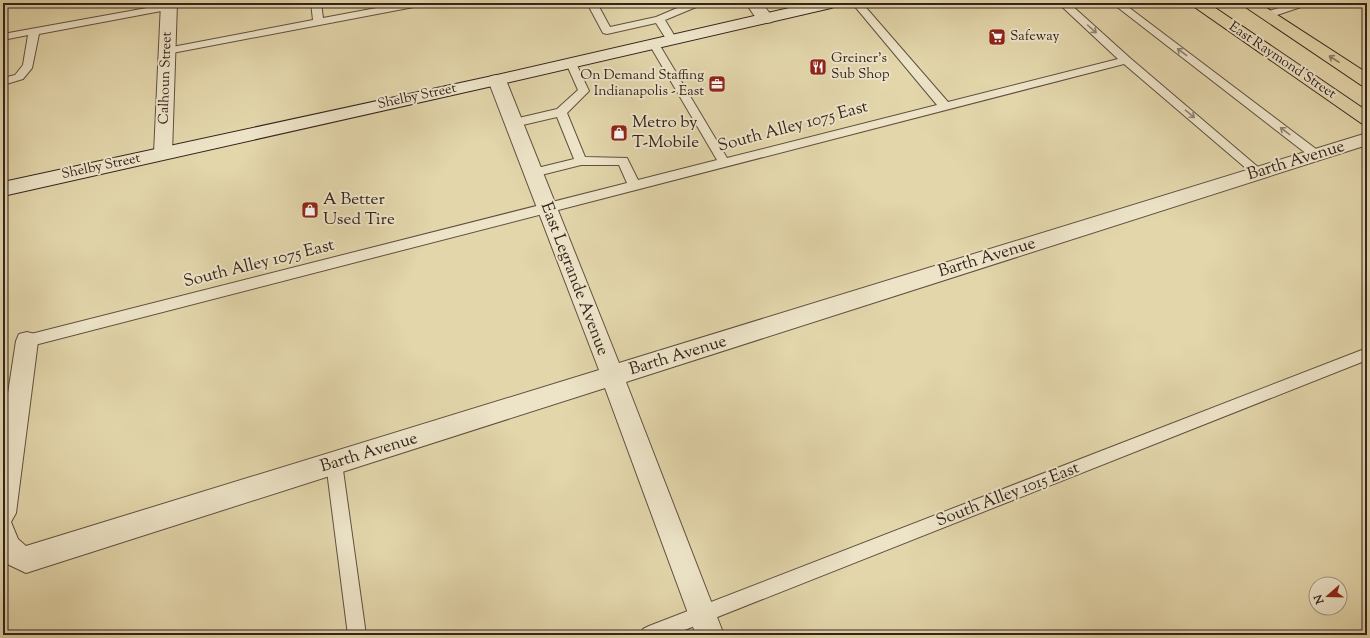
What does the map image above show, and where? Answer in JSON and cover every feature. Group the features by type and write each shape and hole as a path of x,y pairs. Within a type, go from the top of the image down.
{"main road":[{"name":"East Raymond Street","path":"1198,3 1367,119"},
{"name":"East Raymond Street","path":"1249,3 1367,81"}],"street":[{"path":"754,3 766,19"},
{"name":"Shelby Street","path":"3,189 497,80 831,3"},
{"name":"Calhoun Street","path":"163,153 169,5"},
{"name":"East Legrande Avenue","path":"497,80 612,376 710,635"},
{"name":"Barth Avenue","path":"3,532 5,542 13,555 26,560 1367,139"},
{"path":"3,513 27,341"}],"lane":[{"path":"316,3 318,22"},
{"path":"167,51 419,3"},
{"path":"592,3 607,31 658,19 698,3"},
{"path":"857,3 944,105"},
{"path":"1063,3 1126,60 1259,173"},
{"path":"1117,3 1316,155"},
{"path":"1267,15 1304,3"},
{"path":"3,37 169,5"},
{"path":"658,19 672,40"},
{"path":"3,82 20,77 28,66 34,32"},
{"path":"654,44 724,162"},
{"name":"South Alley 1075 East","path":"27,341 635,186 944,105 1126,60"},
{"path":"514,123 561,112 584,91 571,63"},
{"path":"561,112 581,161"},
{"path":"533,173 581,161 623,161 635,186"},
{"name":"South Alley 1015 East","path":"649,635 1367,354"},
{"path":"334,464 357,635"}],"place":[{"name":"Safeway","path":"997,37"},
{"name":"Greiner's Sub Shop","path":"818,67"},
{"name":"On Demand Staffing Indianapolis - East","path":"717,84"},
{"name":"Metro by T-Mobile","path":"619,133"},
{"name":"A Better Used Tire","path":"310,210"}]}
